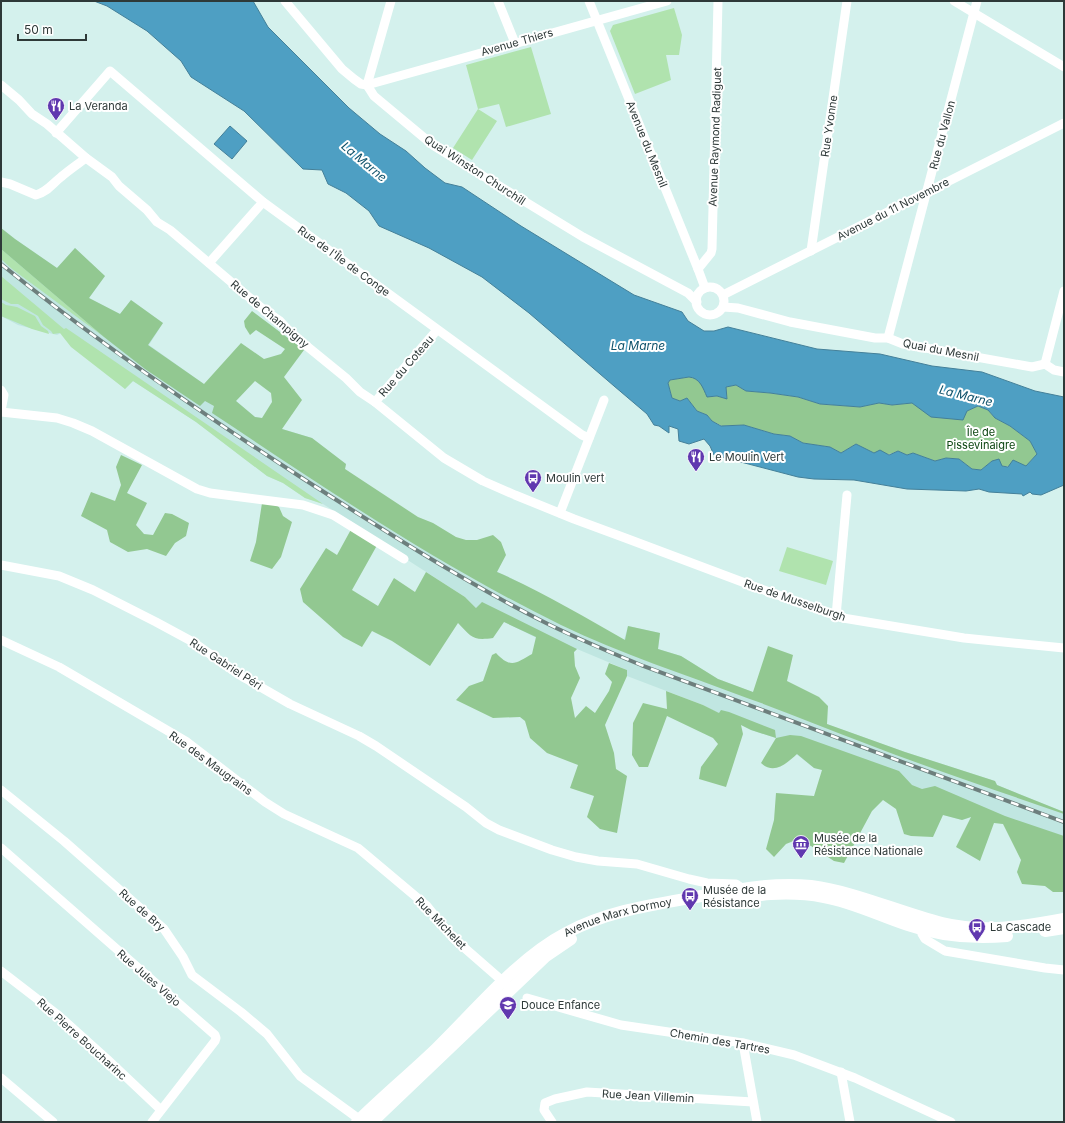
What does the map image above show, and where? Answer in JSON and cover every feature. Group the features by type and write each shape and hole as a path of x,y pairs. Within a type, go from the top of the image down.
{"main road":[{"name":"Avenue Marx Dormoy","path":"375,1121 541,949 565,933 598,918 633,908 744,893 775,885 811,886 847,893 925,924 942,934 986,938 1028,934 1064,928"},
{"name":"Avenue Marx Dormoy","path":"925,924 944,924 1001,929 1023,927 1064,919"},
{"name":"Avenue Marx Dormoy","path":"358,1121 507,985"}],"street":[{"name":"Quai Winston Churchill","path":"285,1 342,69 361,84 367,85 374,96 434,146 583,238 688,293 697,302"},
{"path":"367,85 391,1"},
{"path":"498,1 515,43"},
{"name":"Avenue du Mesnil","path":"589,1 705,288"},
{"name":"Avenue Thiers","path":"367,85 667,1"},
{"name":"Avenue Raymond Radiguet","path":"698,269 711,253 712,249 718,1"},
{"name":"Rue Yvonne","path":"811,251 847,1"},
{"path":"954,1 1064,67"},
{"name":"Rue du Vallon","path":"888,338 977,1"},
{"name":"Rue de l'Île de Conge","path":"56,133 110,71 263,202 582,435 589,438"},
{"name":"Rue de Champigny","path":"1,85 19,100 32,114 47,124 86,158 112,177 119,186 147,210 157,222 170,230 264,310 280,321 292,334 346,378 360,392 375,402 424,443 457,466 483,481 560,513"},
{"name":"Avenue du 11 Novembre","path":"723,295 1064,123"},
{"path":"1,182 10,184 36,195 43,193 54,185 59,178 86,158"},
{"path":"209,263 263,202"},
{"path":"709,287 717,289 723,295 723,307 716,313 708,314 700,310 697,302 699,294 705,288 709,287"},
{"path":"1045,364 1064,291"},
{"name":"Quai du Mesnil","path":"723,307 738,308 790,322 875,338 888,338 903,344 1032,367 1045,364 1054,370 1064,372"},
{"name":"Rue du Coteau","path":"375,402 437,330"},
{"path":"1,390 4,395 1,411 57,418 73,423 92,431 197,489 210,493 303,505 333,515 404,559"},
{"path":"560,513 604,400"},
{"path":"836,616 847,495"},
{"name":"Rue de Musselburgh","path":"560,513 836,616 964,638 1064,648"},
{"name":"Rue Gabriel Péri","path":"1,565 59,576 93,590 142,615 192,642 238,674 290,704 359,736 439,789 486,823 518,838 576,857 598,861 637,864 707,883 736,884 744,893"},
{"name":"Rue des Maugrains","path":"1,640 59,667 187,742 265,802 284,814 358,848 378,864"},
{"name":"Rue de Bry","path":"1,790 64,841 164,928 183,957 192,975 242,1012 266,1034 300,1076 358,1121"},
{"name":"Rue Jules Viejo","path":"1,848 215,1035 215,1042 152,1122"},
{"name":"Rue Michelet","path":"378,864 427,906 452,937 507,985"},
{"path":"925,924 922,934 925,939 945,951 1064,970"},
{"name":"Rue Pierre Boucharinc","path":"1,971 58,1015 161,1110"},
{"name":"Chemin des Tartres","path":"527,998 627,1026 743,1043 794,1055 841,1072 951,1122"},
{"path":"743,1043 756,1122"},
{"path":"841,1072 850,1122"},
{"path":"1,1078 53,1122"},
{"name":"Rue Jean Villemin","path":"552,1122 544,1110 545,1103 555,1099 587,1092 753,1102"},
{"path":"358,1121 375,1121"}],"shaded area":[{"path":"1,228 57,268 75,248 105,276 89,298 120,314 131,300 163,323 149,345 211,389 236,401 255,417 262,418 276,427 312,438 346,464 345,469 477,563 511,578 624,640 628,626 660,633 658,649 681,656 718,679 790,706 810,718 905,752 995,781 997,785 1064,812 1064,863 1039,832 971,817 962,820 933,812 866,779 814,768 776,738 751,730 703,705 627,676 627,670 577,649 574,652 563,651 476,608 465,597 406,559 405,556 323,504 305,498 283,483 267,476 196,422 133,381 125,389 61,333 57,335 18,325 1,316"}],"green space":[{"path":"674,8 682,35 679,55 666,55 671,80 635,94 610,31 613,25"},
{"path":"531,47 551,114 506,127 499,104 478,109 466,65"},
{"path":"478,109 497,121 472,160 453,148"},
{"path":"1,228 57,268 75,248 105,276 89,298 120,314 131,300 163,323 148,345 204,384 241,343 264,359 281,354 285,349 256,330 250,335 245,327 244,321 252,311 304,350 284,377 302,400 282,429 312,438 346,464 345,469 418,517 433,523 456,537 466,540 477,540 493,535 501,542 506,555 497,572 578,613 625,640 628,626 660,633 658,649 681,656 718,679 753,692 768,646 793,655 787,681 819,697 828,706 827,724 905,752 995,781 997,785 1064,812 1064,814 916,762 630,655 561,625 515,602 426,551 340,497 212,413 214,406 205,401 200,406 145,369 104,337 1,249","holes":["255,381 271,393 272,402 262,418 255,417 236,401"]},
{"path":"1,249 104,337 12,269 1,259"},
{"path":"1,276 64,329 66,328 323,504 305,498 283,483 267,476 196,422 133,381 125,389 71,347 60,333 53,334 43,325 38,316 18,304 11,304 1,299"},
{"path":"1,302 6,305 17,307 35,316 41,326 48,331 49,334 32,329 1,316"},
{"name":"Île de Pissevinaigre","path":"689,377 700,381 713,397 717,396 727,399 725,387 736,385 746,391 798,397 820,404 860,407 879,403 892,405 912,403 920,408 967,411 978,406 988,410 995,418 1010,426 1030,441 1037,454 1026,466 1002,466 992,461 981,470 972,469 959,459 946,458 935,461 913,453 907,455 898,451 886,454 876,454 856,444 841,453 830,447 803,443 790,436 774,434 744,425 722,426 712,421 707,415 697,411 687,398 680,401 672,398 668,383 670,380"},
{"path":"121,455 142,465 127,493 147,503 136,525 144,534 153,535 165,513 172,514 189,523 186,536 175,543 166,556 147,549 128,552 110,542 107,530 81,516 91,492 115,501 121,485 116,467"},
{"path":"262,503 274,504 279,507 283,516 292,522 281,557 272,569 250,561 256,542"},
{"path":"354,524 380,540 352,590 378,606 394,578 415,592 426,572 465,597 476,608 482,602 577,649 574,652 575,666 580,678 571,698 575,718 586,706 595,713 609,691 612,682 605,674 609,663 627,670 627,676 605,725 614,753 616,769 627,776 617,833 600,829 587,817 594,796 570,788 578,765 547,753 530,738 525,721 520,717 493,718 456,700 469,686 483,681 492,655 496,653 510,663 518,662 532,654 536,637 504,622 493,638 481,639 470,635 458,623 430,666 392,641 372,631 362,647 343,637 303,602 300,589 326,548 337,555"},
{"path":"787,547 833,561 826,585 779,571"},
{"path":"666,691 703,705 719,713 721,710 729,712 775,730 776,738 751,730 741,725 743,734 726,787 699,779 701,767 718,744 713,738 667,716 648,767 639,767 632,755 633,723 643,703 667,709"},
{"path":"790,735 801,736 899,771 912,785 922,789 935,786 1005,816 1064,836 1064,892 1053,892 1045,886 1022,884 1017,872 1021,860 1003,824 994,823 980,861 956,847 971,817 962,820 943,815 933,837 911,836 904,834 896,809 883,800 872,811 844,863 834,861 811,846 796,840 786,844 774,857 766,849 774,820 776,793 814,796 822,770 814,768 797,754 780,767 771,768 761,763 776,738"}],"water":[{"name":"La Marne","path":"94,1 253,1 268,27 349,108 380,134 406,151 445,183 462,187 521,226 634,295 682,312 688,321 704,331 714,331 728,327 817,349 880,354 932,366 982,372 1035,391 1064,397 1064,485 1041,495 1032,494 1030,492 1023,496 1022,494 989,492 979,489 966,491 907,489 854,480 814,479 798,477 714,455 710,446 704,439 689,444 679,441 678,429 669,426 669,433 659,426 654,425 647,414 529,313 482,277 429,248 379,226 369,211 346,193 328,184 322,170 303,169 244,111 191,77 181,61 147,31 107,6","holes":["689,377 701,384 707,397 717,396 727,399 726,387 736,385 746,391 798,397 820,404 860,407 879,403 892,405 912,403 931,417 963,420 967,411 978,406 988,410 995,418 1010,426 1030,441 1037,454 1026,466 1013,460 1008,467 1002,466 999,459 992,461 981,470 972,469 959,459 946,458 935,461 913,453 907,455 898,451 889,455 880,450 874,453 856,444 841,453 830,447 803,443 790,436 774,434 744,425 721,426 712,421 707,415 697,411 687,398 680,401 672,398 668,383 670,380"]},
{"path":"230,126 247,141 232,159 214,144"}],"railway":[{"path":"1,264 74,321 148,375 263,453 420,552 509,604 577,638 641,665 1064,822"}],"place":[{"name":"La Veranda","path":"56,121"},
{"name":"Le Moulin Vert","path":"696,472"},
{"name":"Moulin vert","path":"533,493"},
{"name":"Musée de la Résistance Nationale","path":"801,859"},
{"name":"Musée de la Résistance","path":"690,911"},
{"name":"La Cascade","path":"977,942"},
{"name":"Douce Enfance","path":"508,1020"}]}
